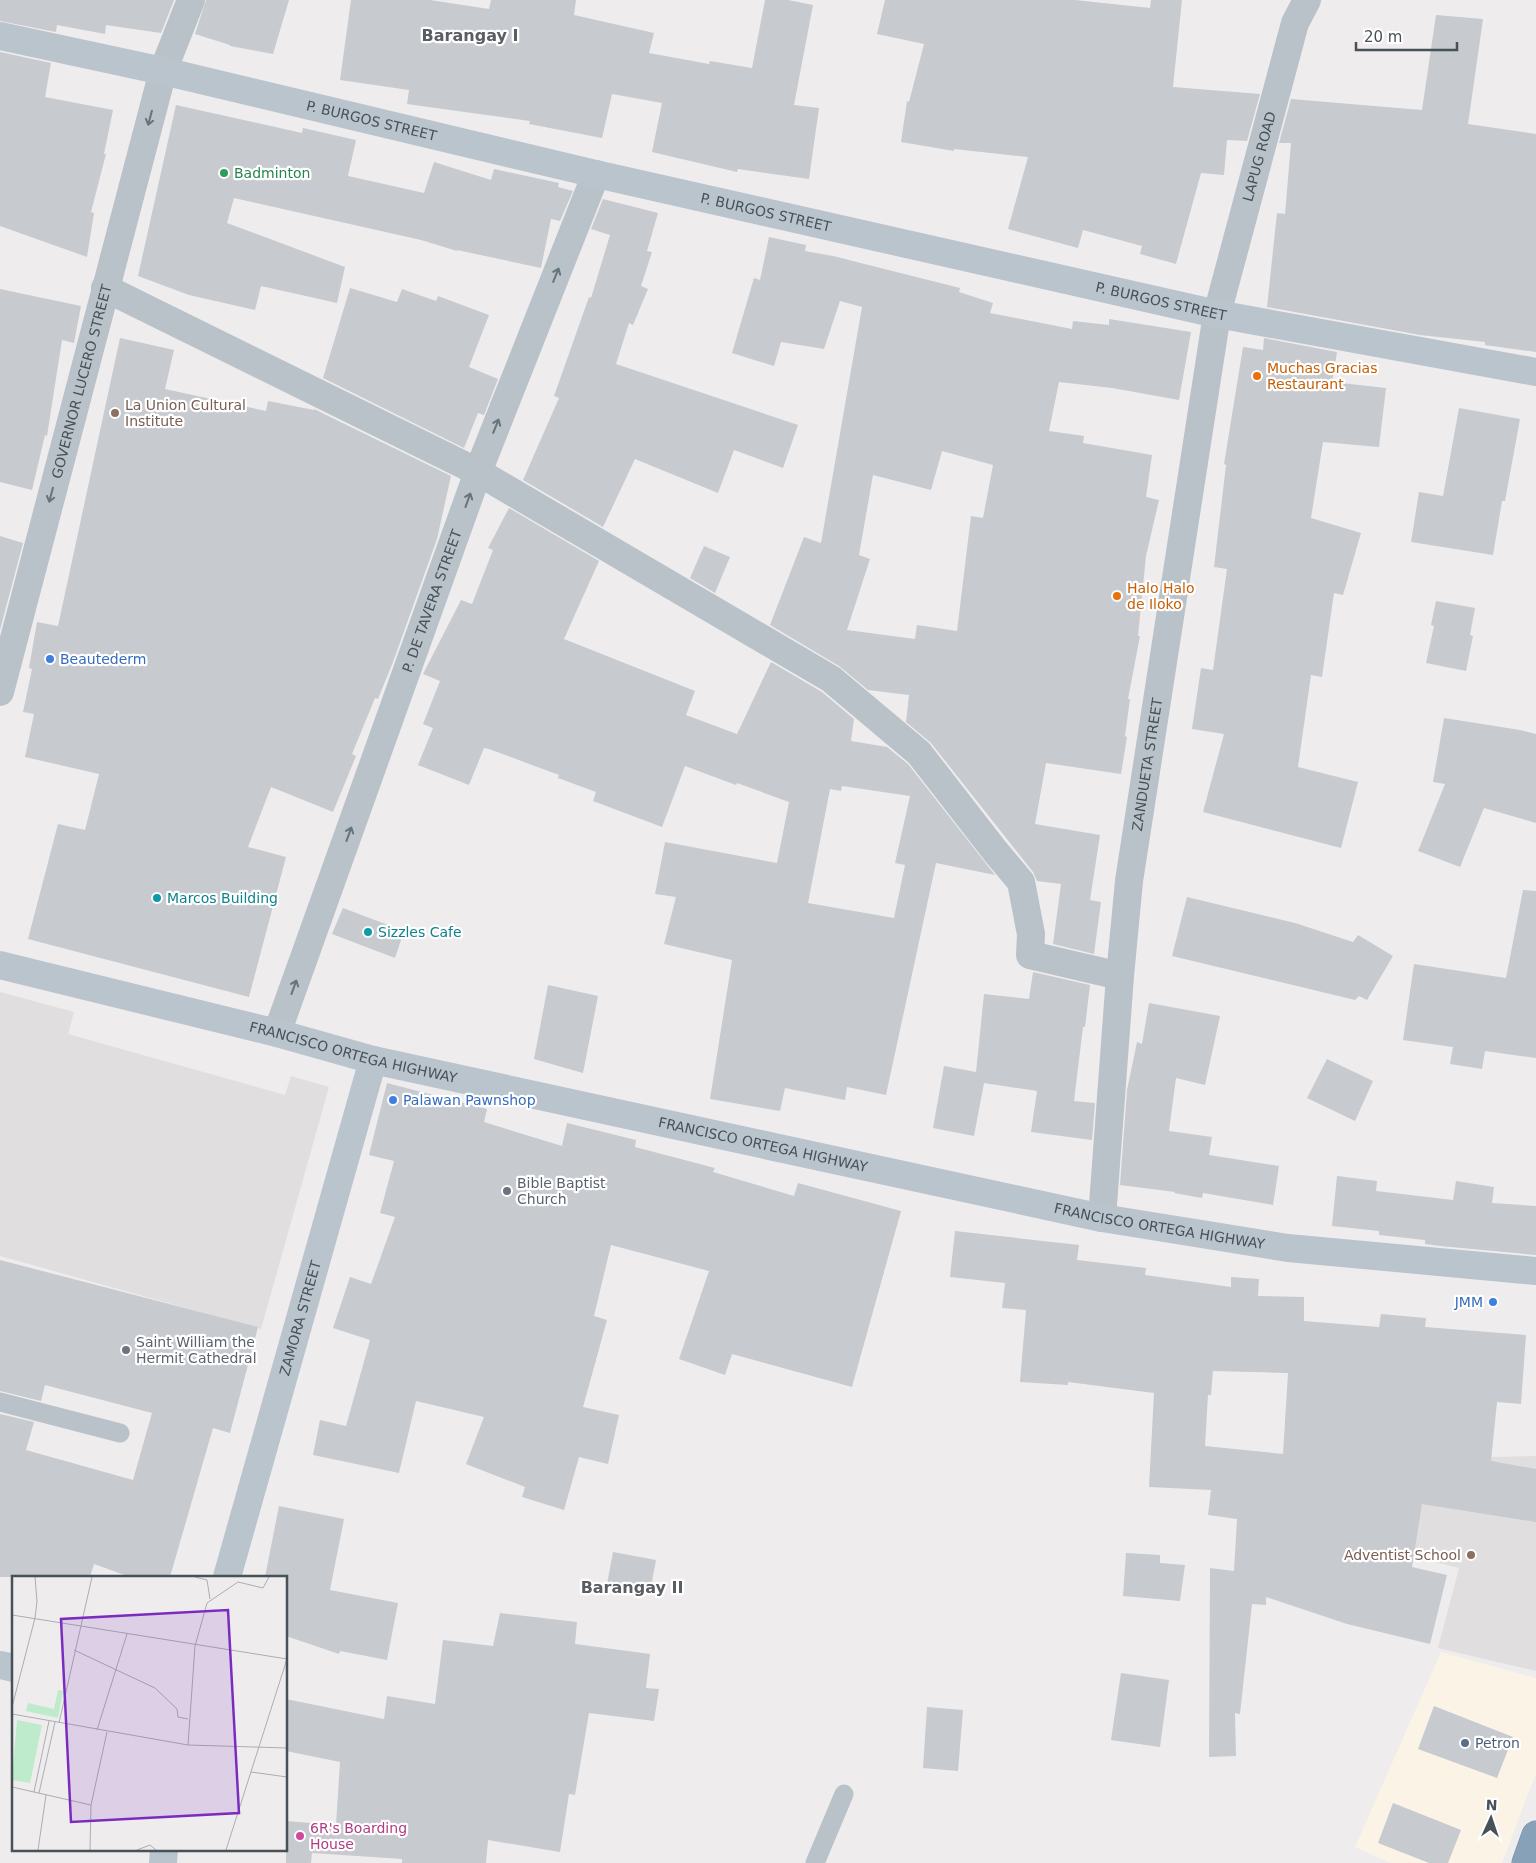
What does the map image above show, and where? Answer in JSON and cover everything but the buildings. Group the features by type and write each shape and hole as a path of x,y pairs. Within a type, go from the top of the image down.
{"highway":[{"path":"1526,1863 1536,1835"}],"street":[{"name":"GOVERNOR LUCERO STREET","path":"0,692 6,643 105,288 163,71 191,0"},
{"name":"LAPUG ROAD","path":"1217,314 1295,23 1308,0"},
{"name":"P. BURGOS STREET","path":"0,36 163,71 596,174 1217,314 1536,372"},
{"name":"P. DE TAVERA STREET","path":"277,1032 478,472 596,174"},
{"path":"105,288 478,472 831,679 919,753 1021,882 1031,934 1030,955 1120,976"},
{"name":"ZANDUETA STREET","path":"1102,1218 1129,881 1217,314"},
{"name":"FRANCISCO ORTEGA HIGHWAY","path":"0,965 277,1032 373,1060 1102,1218 1288,1248 1536,1272"},
{"name":"ZAMORA STREET","path":"227,1576 373,1060"},
{"path":"163,1863 164,1850"}],"lane":[{"path":"0,1402 120,1433"},
{"path":"814,1863 844,1794"}],"shaded area":[{"path":"0,992 74,1012 68,1034 285,1095 291,1076 329,1087 261,1329 0,1256"},
{"name":"Adventist School","path":"1536,1456 1536,1671 1438,1648 1459,1568 1352,1541 1490,1457"},
{"path":"1441,1652 1536,1678 1536,1773 1502,1863 1391,1863 1355,1847"}],"place":[{"name":"Badminton","path":"224,173"},
{"name":"Muchas Gracias Restaurant","path":"1257,376"},
{"name":"La Union Cultural Institute","path":"115,413"},
{"name":"Halo Halo de Iloko","path":"1117,596"},
{"name":"Beautederm","path":"50,659"},
{"name":"Marcos Building","path":"157,898"},
{"name":"Sizzles Cafe","path":"368,932"},
{"name":"Palawan Pawnshop","path":"393,1100"},
{"name":"Bible Baptist Church","path":"507,1191"},
{"name":"JMM","path":"1493,1302"},
{"name":"Saint William the Hermit Cathedral","path":"126,1350"},
{"name":"Adventist School","path":"1471,1555"},
{"name":"Petron","path":"1465,1743"},
{"name":"6R's Boarding House","path":"300,1836"}],"district":[{"name":"Barangay I","path":"470,35"},
{"name":"Barangay II","path":"632,1587"}]}
